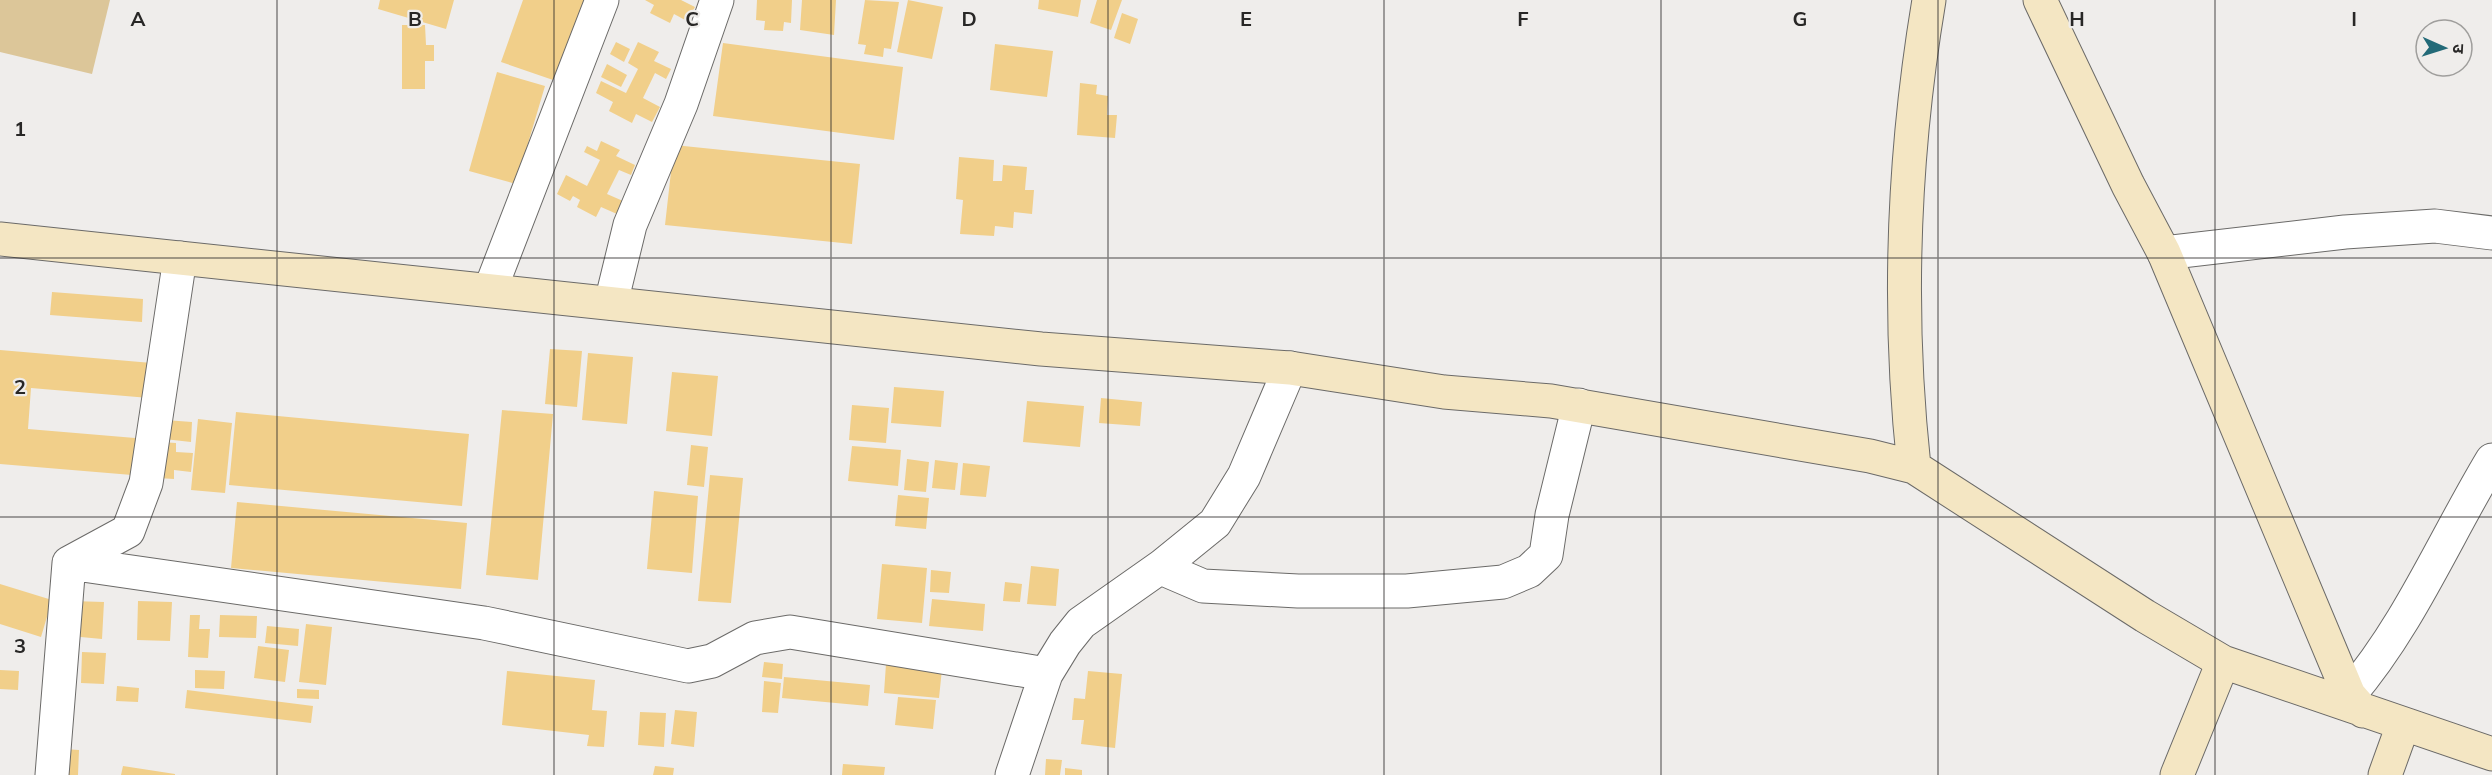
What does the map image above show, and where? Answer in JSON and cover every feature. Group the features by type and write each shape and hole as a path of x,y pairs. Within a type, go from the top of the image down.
{"main road":[{"path":"1914,467 1905,388 1902,288 1908,159 1917,70 1929,0"},
{"path":"2040,0 2128,185 2164,253 2356,703"},
{"path":"0,239 1041,349 1290,368 1444,392 1579,405 1772,437 1914,467 2145,616 2223,662 2356,703 2403,725 2492,754"},
{"path":"2177,775 2223,662"},
{"path":"2385,775 2403,725"}],"street":[{"path":"490,290 602,0"},
{"path":"610,303 630,225 681,104 717,0"},
{"path":"2164,253 2345,232 2435,226 2492,233"},
{"path":"69,563 128,531 146,483 180,258"},
{"path":"1012,775 1046,674 1081,623 1162,566 1215,523 1244,476 1290,368"},
{"path":"1162,566 1168,571 1203,586 1299,591 1407,591 1503,582 1529,572 1546,555 1552,515 1579,405"},
{"path":"2356,703 2374,666 2393,637 2492,460"},
{"path":"69,563 484,623 688,666 712,662 755,639 790,632 1046,674"},
{"path":"52,775 69,563"}],"shaded area":[{"path":"0,0 110,0 92,74 0,52"}],"building":[{"path":"380,0 454,0 446,29 378,9"},
{"path":"523,0 585,0 556,81 501,62"},
{"path":"645,0 681,0 695,7 687,21 674,14 670,23 650,13 654,5"},
{"path":"757,0 792,0 791,23 784,22 783,31 764,30 765,21 756,20"},
{"path":"802,0 836,0 834,35 800,30"},
{"path":"865,0 899,2 891,49 884,48 883,57 864,54 866,45 858,44"},
{"path":"908,0 943,7 932,59 897,52"},
{"path":"1039,0 1081,0 1078,17 1038,9"},
{"path":"1097,0 1122,0 1111,30 1090,23"},
{"path":"1122,13 1138,19 1130,44 1114,38"},
{"path":"402,25 425,25 426,45 434,45 434,61 425,61 425,89 402,89"},
{"path":"616,42 630,49 624,62 610,54"},
{"path":"638,42 659,52 654,61 671,69 666,79 655,73 643,98 660,107 652,122 636,114 632,123 609,111 613,102 596,93 601,81 626,93 638,69 628,63"},
{"path":"723,43 903,67 894,140 713,116"},
{"path":"995,44 1053,51 1047,97 990,90"},
{"path":"607,64 627,75 621,87 601,77"},
{"path":"497,72 545,86 516,184 469,171"},
{"path":"1080,83 1097,85 1096,94 1108,96 1107,115 1117,115 1115,138 1077,135"},
{"path":"601,141 620,150 616,156 635,165 631,175 619,170 607,194 623,201 617,214 601,207 596,217 577,207 580,200 573,196 570,201 557,194 566,175 587,186 600,160 584,152 587,146 597,151"},
{"path":"674,145 860,164 852,244 665,225"},
{"path":"959,157 994,160 993,181 1002,181 1003,165 1027,167 1025,190 1034,190 1032,214 1014,212 1013,228 995,226 994,236 960,234 963,200 956,199"},
{"path":"52,292 143,299 142,322 50,315"},
{"path":"550,349 582,351 577,407 545,404"},
{"path":"0,350 152,363 149,398 31,388 28,429 147,439 144,476 0,464"},
{"path":"588,353 633,357 627,424 582,420"},
{"path":"672,372 718,376 712,436 666,431"},
{"path":"894,387 944,391 941,427 891,423"},
{"path":"1101,398 1142,402 1140,426 1099,423"},
{"path":"1027,401 1084,406 1080,447 1023,442"},
{"path":"852,405 889,408 886,443 849,440"},
{"path":"502,410 553,414 538,580 486,575"},
{"path":"236,412 469,434 462,506 229,485"},
{"path":"198,419 232,423 225,493 191,490"},
{"path":"165,420 192,422 191,442 164,439"},
{"path":"161,442 176,443 176,452 193,453 191,472 174,470 174,479 158,478"},
{"path":"691,445 708,447 704,487 687,485"},
{"path":"852,446 901,450 898,486 848,481"},
{"path":"907,459 929,462 926,492 904,490"},
{"path":"935,460 958,463 955,490 932,488"},
{"path":"963,463 990,466 986,497 960,495"},
{"path":"710,475 743,478 731,603 698,601"},
{"path":"654,491 698,496 692,573 647,569"},
{"path":"898,495 929,498 926,529 895,526"},
{"path":"237,502 467,523 461,589 231,568"},
{"path":"882,564 927,568 922,623 877,619"},
{"path":"1031,566 1059,569 1056,606 1027,604"},
{"path":"931,570 951,572 949,593 930,592"},
{"path":"1005,582 1022,584 1020,602 1003,601"},
{"path":"0,584 52,600 41,637 0,624"},
{"path":"932,599 985,604 983,631 929,626"},
{"path":"72,601 104,602 102,639 70,636"},
{"path":"138,601 172,602 170,641 137,640"},
{"path":"190,615 200,615 199,629 210,629 208,658 188,657"},
{"path":"220,615 257,616 256,638 219,637"},
{"path":"306,624 332,627 326,685 299,682"},
{"path":"267,626 299,629 298,646 265,643"},
{"path":"258,646 289,650 285,682 254,678"},
{"path":"82,652 106,653 104,684 81,683"},
{"path":"764,662 783,664 782,679 762,677"},
{"path":"886,664 942,669 939,698 884,693"},
{"path":"0,670 19,671 18,690 0,689"},
{"path":"195,670 225,671 224,689 195,688"},
{"path":"507,671 595,680 592,710 607,711 604,747 587,746 589,735 502,725"},
{"path":"1088,671 1122,674 1115,748 1081,744 1084,720 1072,720 1074,698 1085,699"},
{"path":"784,677 870,685 868,706 782,698"},
{"path":"764,681 781,683 778,713 762,712"},
{"path":"117,686 139,688 138,702 116,701"},
{"path":"297,689 319,690 319,699 297,698"},
{"path":"187,690 313,706 311,723 185,708"},
{"path":"898,697 936,700 933,729 895,725"},
{"path":"675,710 697,712 694,747 671,744"},
{"path":"640,712 666,713 664,747 638,745"},
{"path":"64,749 79,750 78,775 63,775"},
{"path":"1046,759 1062,760 1060,775 1045,775"},
{"path":"843,764 885,767 884,775 842,775"},
{"path":"123,766 175,774 175,775 121,775"},
{"path":"655,766 674,768 673,775 653,775"},
{"path":"1065,768 1082,770 1082,775 1065,775"}]}
